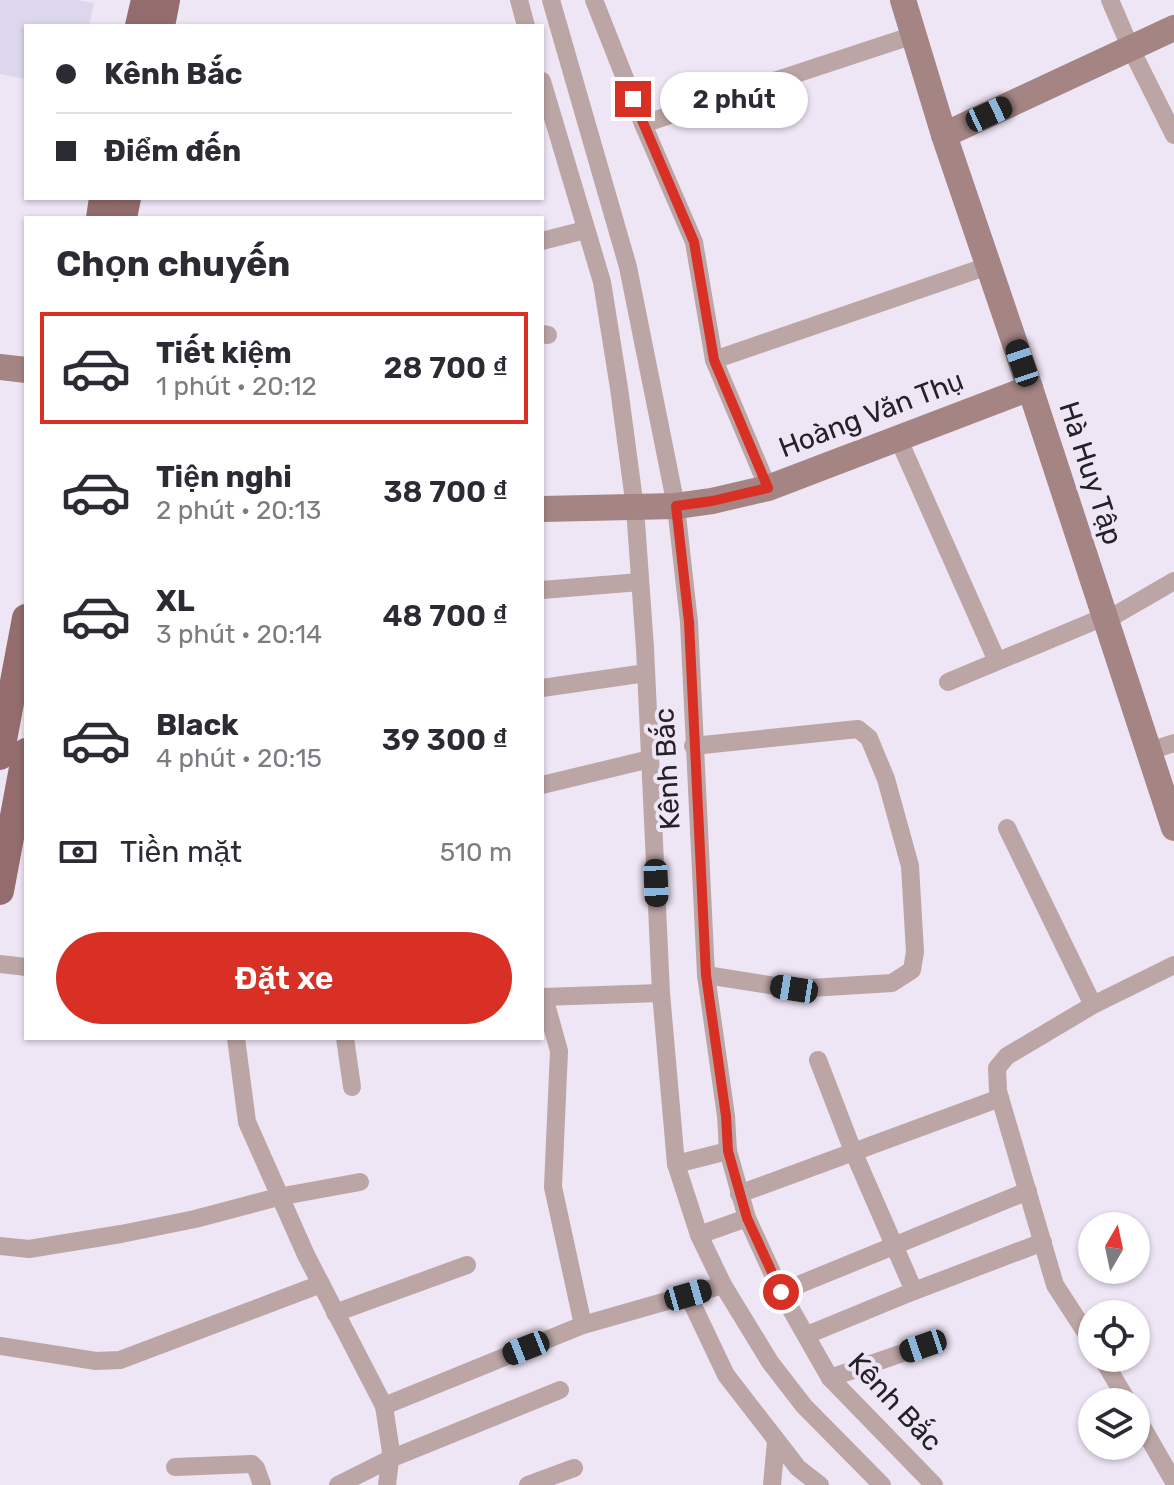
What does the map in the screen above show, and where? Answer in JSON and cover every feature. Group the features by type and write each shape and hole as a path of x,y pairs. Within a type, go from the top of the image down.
{"main road":[{"path":"139,24 145,0"},
{"path":"161,24 166,0"},
{"name":"Hà Huy Tập","path":"903,0 944,135 1174,828"},
{"path":"944,135 1174,28"},
{"path":"0,367 24,370"},
{"name":"Hoàng Văn Thụ","path":"544,509 676,506 768,488 1030,388"},
{"path":"0,756 24,633"},
{"path":"0,891 24,763"}],"street":[{"path":"525,24 520,3 549,0"},
{"name":"Kênh Bắc","path":"549,0 628,267 676,506 689,622 706,975 728,1151 739,1194 781,1292 830,1378 934,1485"},
{"path":"594,0 694,242 714,360 768,488"},
{"path":"1110,0 1174,135"},
{"path":"643,124 914,35"},
{"name":"Kênh Bắc","path":"544,88 602,282 635,508 661,993 676,1164 699,1235 723,1285 770,1362 804,1406 882,1485"},
{"path":"544,240 585,230"},
{"path":"714,360 988,266"},
{"path":"898,438 997,661"},
{"path":"948,682 1105,619 1174,581"},
{"path":"544,590 640,582"},
{"path":"544,688 646,673"},
{"path":"693,746 858,729 869,738 886,779 910,866 915,952 912,970 892,983 794,989 706,975"},
{"path":"1149,751 1174,743"},
{"path":"544,785 650,759"},
{"path":"1007,828 1093,1005"},
{"path":"0,964 24,967"},
{"path":"1078,1320 1055,1285 1000,1098 997,1068 1007,1056 1093,1005 1174,965"},
{"path":"544,997 661,993"},
{"path":"544,1000 559,1051 553,1187 583,1325"},
{"path":"236,1040 247,1122 278,1197 384,1406 390,1459 387,1485"},
{"path":"345,1040 352,1087"},
{"path":"818,1060 853,1151 914,1291"},
{"path":"739,1194 1000,1098"},
{"path":"676,1164 728,1151"},
{"path":"0,1246 29,1249 121,1234 278,1197 360,1182"},
{"path":"781,1292 1028,1191"},
{"path":"699,1235 747,1218"},
{"path":"807,1335 1043,1242"},
{"path":"335,1313 467,1265"},
{"path":"0,1346 96,1361 120,1360 321,1284"},
{"path":"384,1406 583,1325 723,1285"},
{"path":"688,1295 726,1375 798,1468 820,1485"},
{"path":"830,1378 923,1346"},
{"path":"338,1485 390,1459 560,1390"},
{"path":"1150,1440 1174,1482"},
{"path":"772,1485 776,1441"},
{"path":"175,1467 252,1464 262,1485"},
{"path":"528,1485 574,1468"}],"shaded area":[{"path":"0,0 76,0 94,3 89,24 24,24 24,79 0,74"}],"route":[{"path":"633,99 694,242 714,360 768,488 676,506 689,622 706,975 728,1151 747,1218 781,1292"}]}
